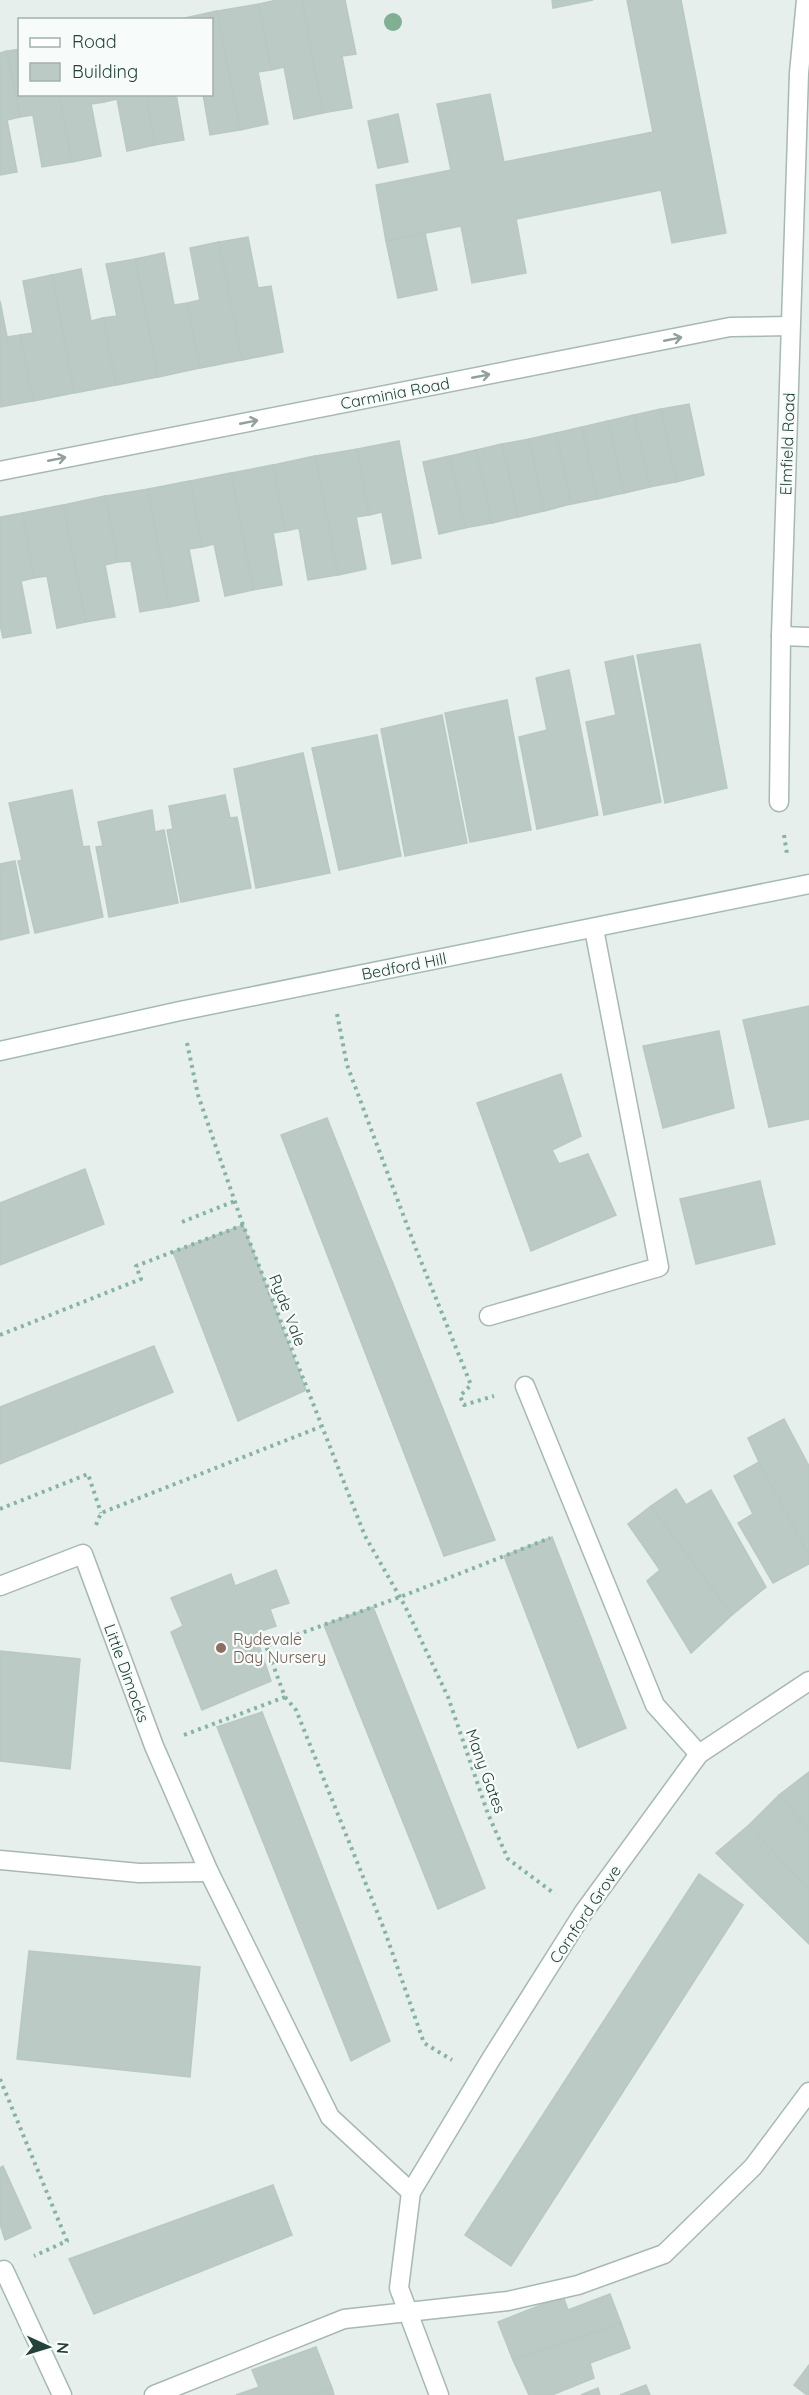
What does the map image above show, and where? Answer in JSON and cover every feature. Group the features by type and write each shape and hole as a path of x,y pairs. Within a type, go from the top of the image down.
{"street":[{"name":"Elmfield Road","path":"778,802 790,326 799,73 806,0"},
{"name":"Carminia Road","path":"0,471 730,327 790,326"},
{"path":"781,636 809,637"},
{"name":"Bedford Hill","path":"0,1052 180,1011 800,886"},
{"path":"489,1316 659,1267 594,928"},
{"path":"525,1386 655,1705 699,1754"},
{"path":"0,1586 83,1554"},
{"name":"Little Dimocks","path":"83,1554 154,1746 209,1872 330,2117 411,2192"},
{"name":"Cornford Grove","path":"411,2192 583,1912 699,1754 809,1681"},
{"path":"0,1860 139,1873 209,1872"},
{"path":"153,2395 344,2319 508,2301 578,2285 664,2254 753,2167 809,2092"},
{"path":"411,2192 399,2288 439,2395"},
{"path":"4,2270 62,2395"}],"path":[{"path":"778,802 800,886"},
{"path":"330,981 347,1065 416,1249 471,1385 460,1396 464,1405 525,1386"},
{"name":"Ryde Vale","path":"180,1011 198,1095 243,1225 320,1427 365,1536 405,1606"},
{"path":"182,1222 235,1201"},
{"path":"0,1335 141,1280 136,1266 243,1225"},
{"path":"101,1513 320,1427"},
{"path":"0,1509 88,1474 101,1513 83,1554"},
{"path":"480,2078 424,2043 367,1885 296,1710 285,1696 266,1646 400,1598 582,1526"},
{"name":"Many Gates","path":"405,1606 448,1697 488,1814 508,1859 540,1884 583,1912"},
{"path":"154,1746 285,1696"},
{"path":"0,2079 67,2241"}],"building":[{"path":"277,0 302,0 323,113 294,119 284,67 271,70 259,4"},
{"path":"302,0 345,0 356,54 342,56 352,108 323,113"},
{"path":"552,0 593,0 553,8"},
{"path":"627,0 681,0 726,233 672,243 661,190 516,219 526,273 472,283 461,226 386,241 376,185 451,170 437,104 490,94 504,162 653,132"},
{"path":"259,4 271,70 258,72 268,124 240,130 217,11"},
{"path":"217,11 240,130 210,135 203,96 213,96 213,18 185,18"},
{"path":"18,49 18,96 59,96 72,162 42,167 33,115 20,117 7,51"},
{"path":"7,51 20,117 7,120 17,172 0,175 0,53"},
{"path":"59,96 103,96 104,102 91,104 101,156 72,162"},
{"path":"103,96 146,96 155,145 127,151 117,99 104,102"},
{"path":"146,96 176,96 184,140 155,145"},
{"path":"398,114 408,162 378,168 368,121"},
{"path":"425,233 437,290 398,298 386,241"},
{"path":"248,237 258,288 271,286 283,352 242,360 219,242"},
{"path":"219,242 242,360 200,368 187,303 200,300 190,248"},
{"path":"164,253 174,305 187,303 200,368 158,377 135,259"},
{"path":"135,259 158,377 116,385 103,318 117,316 106,264"},
{"path":"81,269 91,321 103,318 116,385 74,393 52,275"},
{"path":"52,275 74,393 33,401 20,335 33,333 23,281"},
{"path":"0,301 7,337 20,335 33,401 0,407"},
{"path":"689,404 704,475 676,482 661,409"},
{"path":"661,409 676,482 650,487 634,415"},
{"path":"634,415 650,487 624,493 608,421"},
{"path":"608,421 624,493 597,499 582,427"},
{"path":"582,427 597,499 571,504 556,433"},
{"path":"556,433 571,504 544,511 529,439"},
{"path":"529,439 544,511 518,517 502,444"},
{"path":"399,441 421,558 392,564 382,512 369,515 357,449"},
{"path":"502,444 518,517 492,523 476,450"},
{"path":"357,449 369,515 356,517 366,569 338,575 315,456"},
{"path":"476,450 492,523 465,528 450,456"},
{"path":"315,456 338,575 308,580 299,528 285,531 273,465"},
{"path":"450,456 465,528 439,534 423,462"},
{"path":"273,465 285,531 273,533 282,585 253,590 231,473"},
{"path":"231,473 253,590 225,596 214,544 202,547 190,481"},
{"path":"190,481 202,547 189,549 199,601 169,607 148,489"},
{"path":"148,489 169,607 140,612 131,561 118,562 105,496"},
{"path":"105,496 118,562 105,565 115,617 86,622 63,505"},
{"path":"63,505 86,622 57,628 47,576 34,578 22,513"},
{"path":"22,513 34,578 21,581 31,633 3,638 0,625 0,517"},
{"path":"700,644 727,788 665,803 637,655"},
{"path":"633,656 661,802 604,815 586,722 616,715 605,662"},
{"path":"569,670 598,815 537,829 519,737 547,730 536,678"},
{"path":"507,700 531,830 470,842 445,713"},
{"path":"442,715 467,843 405,856 381,729"},
{"path":"377,735 401,856 339,870 312,748"},
{"path":"303,753 330,873 256,888 234,769"},
{"path":"72,790 83,847 89,846 103,917 35,933 18,861 22,860 9,803"},
{"path":"225,795 230,818 237,817 251,888 181,902 167,830 173,829 169,806"},
{"path":"152,810 155,832 164,830 178,903 109,917 96,847 103,846 98,822"},
{"path":"15,861 29,933 0,940 0,864"},
{"path":"809,1006 809,1119 769,1127 743,1020"},
{"path":"719,1031 734,1108 663,1128 643,1046"},
{"path":"561,1074 581,1136 552,1150 559,1164 588,1154 616,1215 531,1251 477,1103"},
{"path":"327,1118 495,1540 444,1556 281,1135"},
{"path":"85,1169 104,1224 0,1265 0,1203"},
{"path":"760,1181 775,1244 696,1264 680,1199"},
{"path":"243,1225 306,1390 238,1421 173,1252"},
{"path":"154,1346 173,1392 0,1464 0,1407"},
{"path":"784,1419 809,1466 809,1556 748,1438"},
{"path":"759,1462 809,1556 809,1564 773,1583 738,1523 753,1514 734,1476"},
{"path":"676,1489 686,1505 711,1490 766,1587 732,1615 651,1506"},
{"path":"651,1506 732,1615 691,1653 647,1581 660,1570 628,1524"},
{"path":"552,1537 626,1728 578,1748 504,1556"},
{"path":"276,1570 289,1603 270,1609 276,1626 255,1633 271,1681 202,1710 171,1632 183,1626 171,1598 231,1574 235,1586"},
{"path":"373,1607 485,1888 438,1909 324,1625"},
{"path":"0,1651 80,1659 70,1769 0,1761"},
{"path":"262,1712 390,2041 351,2061 217,1727"},
{"path":"809,1772 809,1831 779,1795"},
{"path":"779,1795 809,1831 809,1890 749,1825"},
{"path":"749,1825 809,1890 809,1944 716,1853"},
{"path":"699,1874 743,1905 511,2266 465,2235"},
{"path":"29,1951 200,1967 190,2077 17,2059"},
{"path":"3,2166 31,2228 5,2240 0,2224 0,2168"},
{"path":"273,2185 292,2235 94,2314 69,2259"},
{"path":"610,2294 621,2323 513,2360 498,2322 563,2296 568,2310"},
{"path":"621,2323 630,2348 590,2363 594,2378 552,2395 529,2395 513,2360"},
{"path":"316,2347 332,2388 315,2395 236,2395 259,2387 252,2370"},
{"path":"809,2365 809,2395 807,2395 794,2385"},
{"path":"646,2385 650,2395 620,2395"},
{"path":"332,2388 334,2395 315,2395"},
{"path":"598,2388 600,2395 581,2395"}],"place":[{"name":"Rydevale Day Nursery","path":"221,1648"}]}
